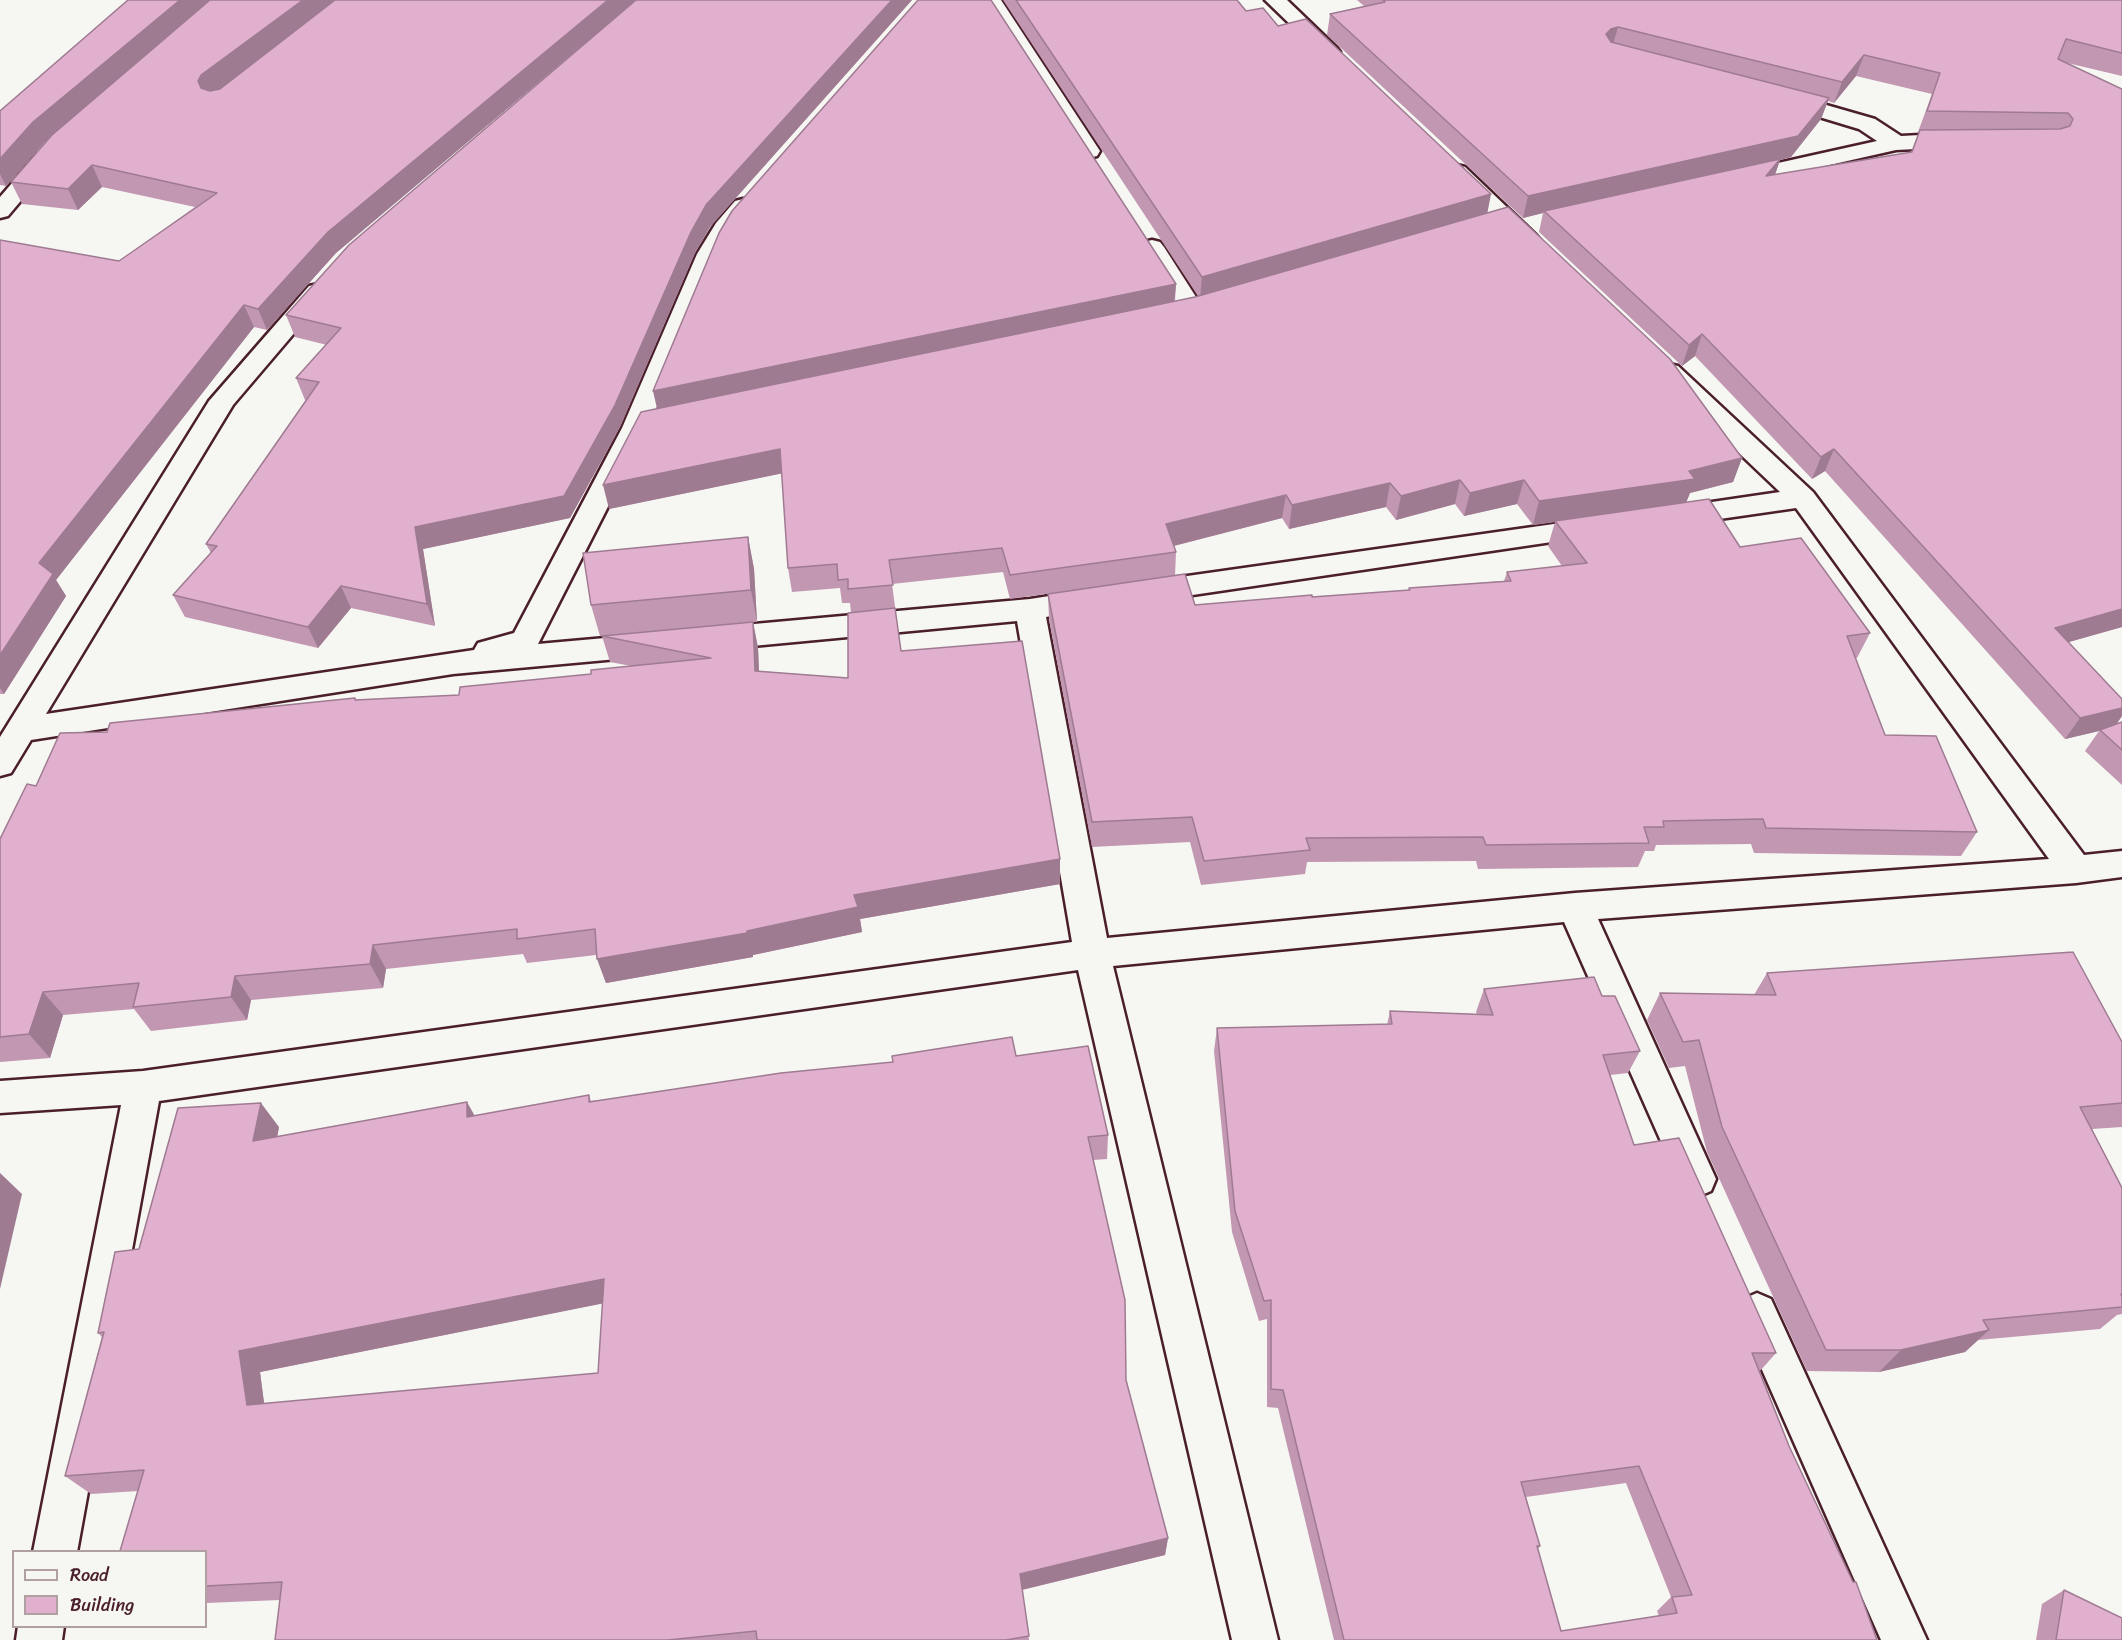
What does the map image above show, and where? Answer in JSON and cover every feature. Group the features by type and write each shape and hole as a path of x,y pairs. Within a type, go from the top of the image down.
{"street":[{"path":"991,0 1102,171"},
{"path":"1275,0 1343,65"},
{"path":"1762,93 1867,124 1896,143"},
{"path":"1712,184 1896,143 1928,140 1983,140"},
{"path":"0,211 61,143"},
{"path":"1438,154 1548,258"},
{"path":"453,663 525,640 647,425 709,254 723,228 754,193"},
{"path":"1141,231 1193,310"},
{"path":"0,764 222,401 330,278"},
{"path":"1650,354 1803,498 2076,870"},
{"path":"21,730 453,663 1030,609 1803,498"},
{"path":"1030,609 1092,954 1255,1640"},
{"path":"0,1097 143,1087 1092,954 1575,907 2076,870 2122,864"},
{"path":"1575,907 1712,1213"},
{"path":"55,1550 143,1087"},
{"path":"1742,1279 1904,1640"}],"building":[{"path":"128,0 180,0 33,122 0,159 0,111"},
{"path":"210,0 303,0 201,75 198,81 201,88 210,91 220,89 335,0 608,0 328,232 258,309 244,305 39,563 53,574 0,655 0,240 119,261 217,193 92,165 68,189 11,182 52,135"},
{"path":"636,0 892,0 706,205 691,232 615,405 564,496 415,527 427,604 341,586 308,627 173,595 217,546 206,544 319,382 296,378 341,328 286,315 349,245"},
{"path":"918,0 991,0 1176,284 653,391 719,233 732,211"},
{"path":"1016,0 1237,0 1246,11 1263,8 1278,26 1306,19 1491,194 1202,277"},
{"path":"1383,0 2122,0 2122,53 2066,39 2058,59 2122,89 2122,609 2055,628 2122,699 2122,708 2080,718 1834,449 1821,457 1702,334 1689,345 1544,211 1780,159 1766,176 1912,152 1920,130 2060,129 2070,126 2073,119 2068,113 1927,111 1940,73 1864,55 1842,82 1618,27 1606,34 1611,42 1829,98 1798,136 1528,196 1330,14 1385,2"},
{"path":"1508,207 1670,359 1742,458 1689,471 1695,479 1539,501 1524,480 1470,493 1460,480 1401,496 1390,483 1292,505 1286,495 1166,524 1176,552 1010,575 1002,548 889,560 893,585 848,589 848,579 838,580 837,564 788,568 780,449 603,485 641,412 1195,297"},
{"path":"1709,499 1740,547 1801,538 1870,633 1847,636 1885,735 1936,736 1977,832 1766,828 1763,819 1663,821 1664,827 1644,827 1649,843 1486,845 1483,837 1306,838 1310,850 1204,861 1192,817 1092,822 1048,594 1185,574 1195,605 1511,581 1507,572 1587,563 1555,521"},
{"path":"748,537 751,590 591,605 583,553"},
{"path":"895,608 901,651 1022,641 1060,859 854,895 858,907 747,931 747,933 597,959 595,929 517,939 517,929 373,945 370,964 235,976 231,997 133,1007 139,983 43,992 29,1034 0,1037 0,839 27,784 36,786 60,733 107,732 110,723 355,698 355,700 459,695 460,687 591,674 591,670 711,658 602,636 753,622 755,671 848,678 848,613"},
{"path":"2122,722 2122,750 2100,730"},
{"path":"2073,952 2122,1042 2122,1103 2080,1107 2122,1188 2122,1307 1983,1320 1989,1330 1901,1350 1826,1350 1722,1127 1699,1040 1683,1042 1660,993 1776,995 1767,973"},
{"path":"1594,977 1602,996 1615,996 1640,1051 1603,1055 1634,1145 1679,1138 1776,1353 1752,1353 1789,1446 1853,1582 1856,1582 1877,1640 1344,1640 1283,1390 1271,1389 1271,1300 1264,1301 1235,1211 1217,1028 1392,1024 1390,1011 1493,1015 1484,989","holes":["1639,1466 1692,1595 1672,1597 1677,1613 1561,1631 1521,1482"]},
{"path":"1012,1037 1016,1056 1088,1046 1108,1135 1088,1137 1125,1300 1126,1380 1168,1538 1020,1574 1029,1636 1006,1640 757,1640 756,1631 668,1640 275,1640 282,1582 207,1586 207,1550 120,1550 144,1470 65,1476 104,1332 98,1333 115,1252 139,1249 178,1108 261,1103 253,1141 467,1102 467,1117 589,1095 589,1102 781,1073 893,1062 892,1056","holes":["604,1279 598,1373 247,1405 239,1351"]},
{"path":"2064,1590 2122,1618 2122,1640 2056,1640"}]}
